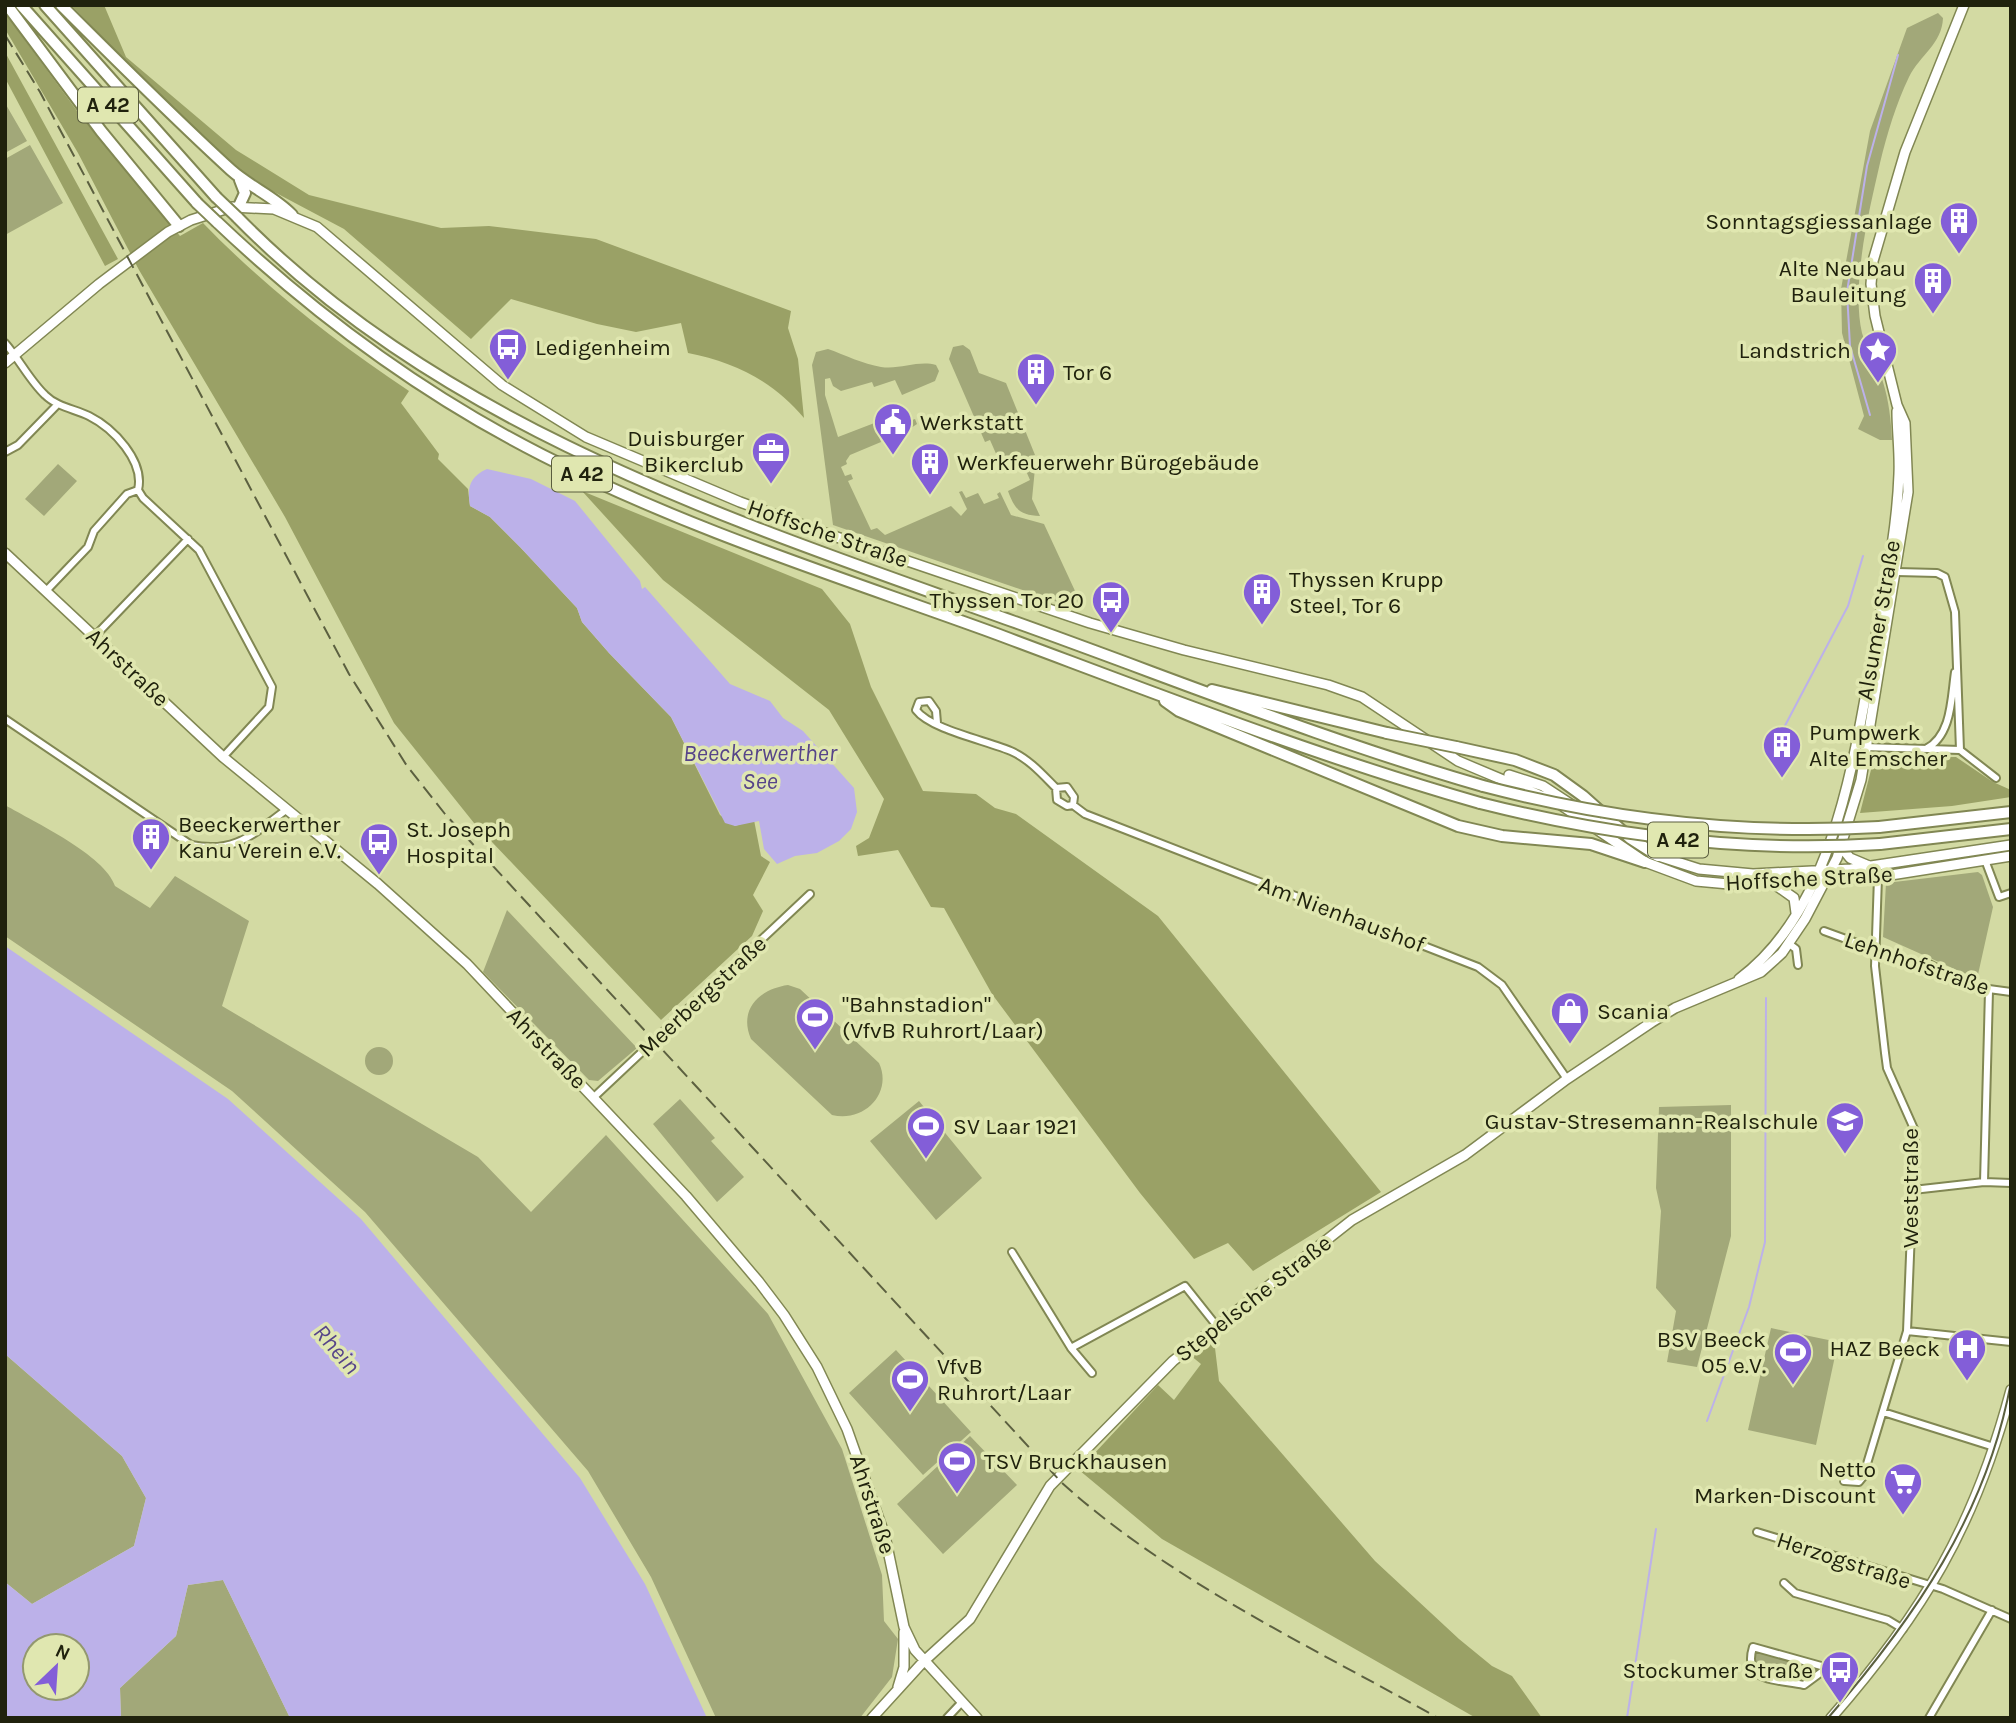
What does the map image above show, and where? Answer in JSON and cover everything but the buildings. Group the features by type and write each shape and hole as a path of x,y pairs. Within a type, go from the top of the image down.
{"highway":[{"path":"7,5 101,131 179,226"},
{"name":"A 42","path":"21,5 197,203 304,300 358,342 449,403 545,457 692,522 1364,768 1480,803 1585,827 1668,839 1800,846 1880,844 2011,829"},
{"name":"A 42","path":"45,5 216,197 238,212 294,269 367,328 456,387 551,440 711,509 1179,684 1381,756 1483,786 1588,811 1696,825 1801,829 1880,827 2011,812"},
{"path":"61,5 147,93 237,176 281,204 292,215"},
{"path":"237,176 245,189 238,212"},
{"path":"1179,684 1515,760 1553,775 1583,796 1630,838 1658,856"},
{"path":"1154,693 1179,711 1437,819 1502,836 1591,844 1645,862"}],"street":[{"name":"Alsumer Straße","path":"1832,870 1854,807 1867,748 1908,492 1905,424 1897,405 1875,316 1871,284 1873,261 1905,152 1964,5"},
{"name":"Hoffsche Straße","path":"238,212 262,206 292,215 317,227 502,384 564,426 596,442 822,532 1078,618 1184,650 1343,690 1370,702 1414,734 1467,765 1525,786 1558,803 1645,862 1696,881 1774,884 1878,877 2011,856"},
{"path":"5,363 99,284 179,226 238,212"},
{"path":"5,343 44,395 57,405 91,417 119,441 136,467 140,481 138,490"},
{"path":"5,452 18,444 57,405"},
{"name":"Alsumer Straße","path":"1819,870 1843,803 1897,510 1900,472 1897,405"},
{"path":"138,490 199,550 272,687 270,707 223,757"},
{"path":"46,591 88,547 94,531 127,494 138,490"},
{"path":"95,636 188,539"},
{"name":"Ahrstraße","path":"5,553 223,757 383,888 467,964 686,1196 759,1282 785,1315 817,1367 848,1429 881,1523 904,1627 923,1662 977,1718"},
{"path":"1897,572 1937,573 1945,577 1955,612 1960,751"},
{"path":"1923,750 1938,742 1948,720 1958,652"},
{"path":"5,719 191,845 215,849 237,844 286,810"},
{"name":"Am Nienhaushof","path":"937,723 1015,753 1030,762 1056,788 1057,800 1067,806 1073,805 1085,814 1478,967 1502,985 1567,1079"},
{"path":"1855,746 1960,751 1996,778"},
{"name":"Hoffsche Straße","path":"1467,765 1543,786 1628,842 1658,856 1699,869 1731,874 1871,866 2011,845"},
{"name":"Am Nienhaushof","path":"1056,788 1068,787 1074,797 1073,805"},
{"path":"1841,847 1850,858 1871,866"},
{"path":"1985,860 1999,897 2011,893"},
{"path":"1696,881 1699,869"},
{"name":"Stepelsche Straße","path":"1729,986 1751,968 1796,912 1819,870"},
{"name":"Stepelsche Straße","path":"872,1718 923,1662 970,1619 1050,1486 1173,1361 1352,1220 1454,1163 1567,1079 1675,1008 1761,972 1788,943 1832,870"},
{"name":"Weststraße","path":"1844,1481 1859,1482 1863,1477 1907,1331 1915,1131 1887,1068 1875,966 1878,877"},
{"path":"1774,884 1794,898 1796,912"},
{"name":"Meerbergstraße","path":"594,1097 810,894"},
{"name":"Lehnhofstraße","path":"1824,931 1909,962 1931,964 1966,985 1989,991 2011,992"},
{"path":"1788,943 1796,949 1798,965"},
{"path":"1984,1182 1989,991"},
{"path":"1913,1190 1984,1182 2011,1183"},
{"path":"1012,1252 1071,1348 1092,1373"},
{"path":"1071,1348 1185,1286 1216,1325"},
{"path":"1907,1331 2011,1342"},
{"path":"1831,1718 1903,1629 1932,1587 1961,1531 1994,1447 2011,1390"},
{"path":"1883,1412 1994,1447"},
{"name":"Herzogstraße","path":"1757,1532 1932,1587 2011,1619"},
{"path":"1784,1583 1795,1593 1888,1620 1903,1629"},
{"path":"1929,1718 1992,1610"},
{"path":"896,1691 904,1667 904,1627"},
{"path":"1827,1668 1804,1685 1758,1675 1752,1671 1749,1661 1753,1647 1850,1674 1860,1684"},
{"path":"947,1718 962,1702"}],"green space":[{"path":"71,5 104,5 126,57 236,150 309,195 441,228 489,226 596,239 791,311 788,328 798,359 804,418 779,394 752,375 721,362 688,353 681,323 636,332 597,324 511,299 471,339 344,229 248,178 168,105"},
{"path":"5,13 77,111 180,236 203,223 250,269 301,312 409,391 401,403 439,454 438,459 468,489 470,506 490,517 520,547 577,608 582,622 609,653 671,717 720,815 735,826 754,820 761,856 770,862 753,895 763,911 752,936 661,1020 474,823 394,723 285,517 139,270 78,153 5,29"},
{"path":"1938,13 1943,18 1939,35 1909,77 1892,119 1863,248 1859,314 1862,333 1883,382 1891,426 1892,440 1880,440 1858,429 1864,416 1842,333 1841,289 1870,131 1907,28"},
{"path":"5,52 118,259 105,266 5,78"},
{"path":"5,103 27,141 5,153"},
{"path":"30,145 63,203 5,235 5,159"},
{"path":"963,345 970,350 979,373 1006,383 1035,455 998,471 997,468 1001,465 990,440 985,442 949,359 953,347"},
{"path":"828,349 881,367 929,364 936,365 939,371 935,381 902,395 895,380 874,387 872,382 841,391 833,386 830,378 825,379 825,395 838,437 903,412 907,422 915,419 917,424 908,430 897,425 878,433 881,442 850,455 847,464 841,467 845,476 851,474 853,479 848,481 871,530 877,528 885,535 951,506 961,516 967,509 959,492 962,491 966,498 978,493 984,504 999,498 997,494 1000,492 1011,515 1044,524 1082,606 1081,610 833,525 812,365 816,352"},
{"path":"1036,458 1032,499 1040,516 1019,510 1008,491 1030,480 1023,464"},
{"path":"58,464 77,481 44,516 25,499"},
{"path":"582,491 822,589 850,624 871,687 923,791 976,794 995,808 1016,814 1158,916 1381,1192 1253,1271 1228,1243 1194,1259 1140,1193 992,994 944,908 931,907 898,850 858,856 856,846 869,838 884,799 829,710 663,580"},
{"path":"1956,757 1993,782 2011,790 2011,797 1952,806 1860,813 1873,762 1881,758"},
{"path":"5,805 83,851 109,874 115,886 150,908 175,876 249,921 222,1006 478,1157 531,1212 606,1135 768,1314 842,1449 882,1575 884,1621 898,1639 892,1677 860,1718 716,1718 651,1577 588,1471 365,1212 232,1091 5,936"},
{"path":"1978,872 1982,875 1993,907 1977,979 1883,937 1886,883"},
{"path":"507,910 637,1048 598,1081 589,1080 483,972"},
{"name":"\"Bahnstadion\" (VfvB Ruhrort/Laar)","path":"788,985 800,989 879,1063 882,1085 879,1095 865,1110 844,1116 832,1115 751,1039 747,1018 754,1002 769,991"},
{"path":"379,1047 389,1051 393,1061 389,1071 379,1075 369,1071 365,1061 369,1051"},
{"path":"680,1099 715,1138 711,1141 744,1177 717,1202 653,1124"},
{"name":"SV Laar 1921","path":"919,1101 982,1178 936,1220 870,1141"},
{"path":"1731,1105 1731,1236 1697,1367 1667,1362 1676,1311 1656,1288 1661,1211 1656,1188 1659,1107"},
{"name":"BSV Beeck 05 e.V.","path":"1771,1328 1838,1342 1816,1445 1748,1430"},
{"path":"1218,1332 1215,1348 1219,1381 1375,1561 1459,1639 1492,1666 1512,1676 1542,1718 1476,1718 1162,1539 1079,1470 1158,1385 1174,1400 1201,1364 1190,1355"},
{"name":"VfvB Ruhrort/Laar","path":"896,1350 971,1432 923,1475 849,1393"},
{"path":"5,1354 122,1456 146,1498 134,1546 32,1604 5,1582"},
{"name":"TSV Bruckhausen","path":"970,1436 1017,1485 943,1554 897,1504"},
{"path":"223,1580 290,1718 121,1718 120,1688 176,1636 188,1585"},
{"path":"1756,1652 1821,1668 1800,1680 1758,1669 1753,1661"}],"water":[{"name":"Beeckerwerther See","path":"487,469 531,479 575,501 640,581 642,589 645,587 730,684 770,701 783,718 803,731 854,788 857,812 851,829 839,841 817,853 795,856 777,864 764,849 759,821 735,826 725,823 671,717 609,653 582,622 577,608 520,547 490,517 470,506 469,494 473,479"},
{"name":"Rhein","path":"5,946 228,1099 361,1219 580,1478 645,1584 707,1718 290,1718 223,1580 188,1585 176,1636 120,1688 121,1718 5,1718 5,1582 32,1604 134,1546 146,1498 122,1456 5,1354"}],"waterway":[{"path":"1870,415 1850,346 1847,292 1867,166 1898,55"},
{"path":"1778,739 1848,606 1863,556"},
{"path":"1707,1421 1749,1307 1765,1242 1766,998"},
{"path":"1627,1718 1656,1529"}],"tram line":[{"path":"1828,1718 1890,1642 1943,1562 1984,1476 2000,1430 2011,1382"}],"railway":[{"path":"5,35 40,92 349,674 407,766 445,814 1062,1483 1104,1519 1196,1582 1243,1611 1438,1718"}],"place":[{"name":"Sonntagsgiessanlage","path":"1959,255"},
{"name":"Alte Neubau Bauleitung","path":"1933,315"},
{"name":"Ledigenheim","path":"508,381"},
{"name":"Landstrich","path":"1878,384"},
{"name":"Tor 6","path":"1036,406"},
{"name":"Werkstatt","path":"893,456"},
{"name":"Duisburger Bikerclub","path":"771,485"},
{"name":"Werkfeuerwehr Bürogebäude","path":"930,496"},
{"name":"Thyssen Krupp Steel, Tor 6","path":"1262,626"},
{"name":"Thyssen Tor 20","path":"1111,634"},
{"name":"Pumpwerk Alte Emscher","path":"1782,779"},
{"name":"Beeckerwerther Kanu Verein e.V.","path":"151,871"},
{"name":"St. Joseph Hospital","path":"379,876"},
{"name":"Scania","path":"1570,1045"},
{"name":"\"Bahnstadion\" (VfvB Ruhrort/Laar)","path":"815,1051"},
{"name":"Gustav-Stresemann-Realschule","path":"1845,1155"},
{"name":"SV Laar 1921","path":"926,1160"},
{"name":"HAZ Beeck","path":"1967,1382"},
{"name":"BSV Beeck 05 e.V.","path":"1793,1386"},
{"name":"VfvB Ruhrort/Laar","path":"910,1413"},
{"name":"TSV Bruckhausen","path":"957,1495"},
{"name":"Netto Marken-Discount","path":"1903,1516"},
{"name":"Stockumer Straße","path":"1840,1704"}]}
